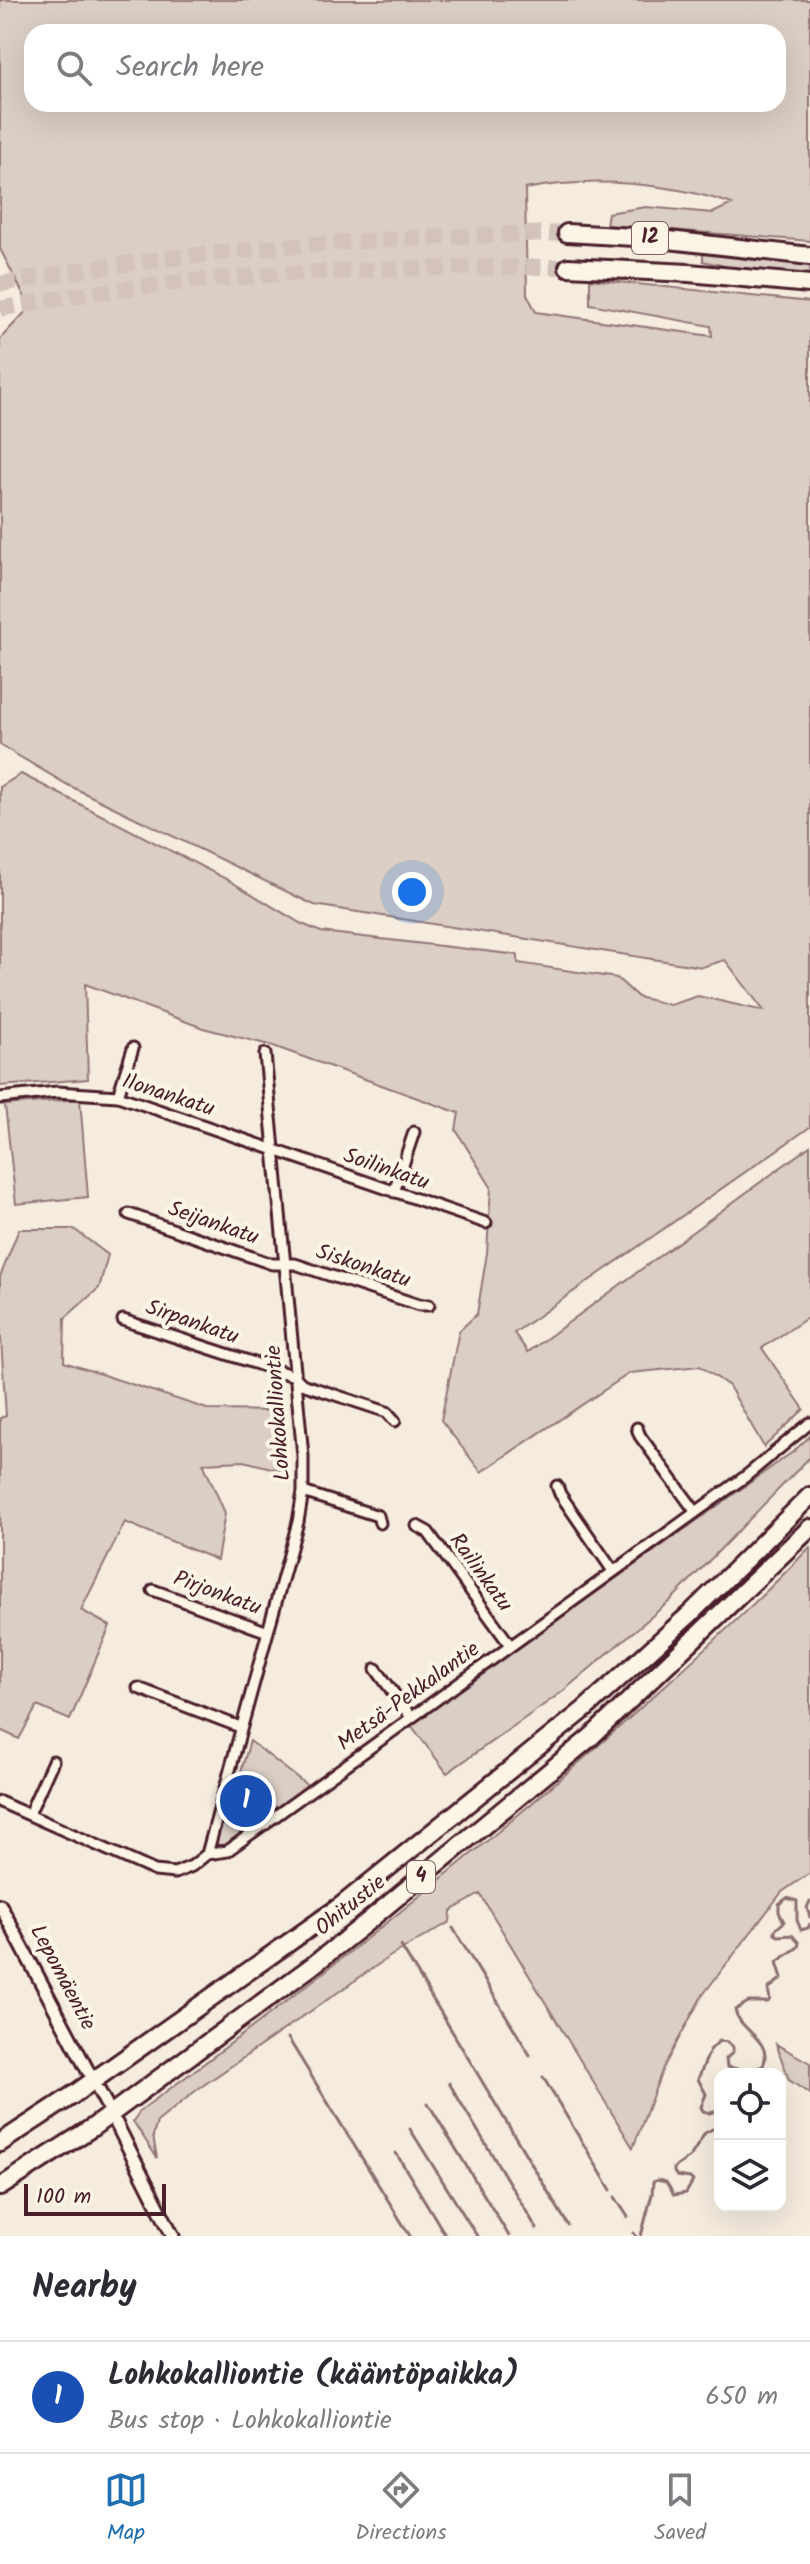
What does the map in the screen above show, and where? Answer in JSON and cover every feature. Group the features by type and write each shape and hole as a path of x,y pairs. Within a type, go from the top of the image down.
{"highway":[{"name":"12","path":"567,233 651,238 810,256"},
{"name":"12","path":"568,267 689,273 810,284"},
{"name":"Ohitustie","path":"0,2143 342,1905 585,1709 690,1614 810,1496"},
{"name":"Ohitustie","path":"0,2187 93,2127 361,1927 591,1737 810,1528"}],"street":[{"path":"118,1096 133,1048"},
{"name":"Lohkokalliontie","path":"207,1854 298,1522 303,1492 303,1456 265,1054"},
{"name":"Ilonankatu","path":"0,1098 57,1092 118,1096 273,1150"},
{"path":"394,1192 414,1132"},
{"name":"Soilinkatu","path":"273,1150 486,1223"},
{"name":"Seijankatu","path":"129,1214 272,1264 285,1263"},
{"name":"Siskonkatu","path":"285,1263 419,1305 429,1305"},
{"name":"Sirpankatu","path":"123,1320 294,1376 302,1384 387,1412 395,1421"},
{"name":"Metsä-Pekkalantie","path":"0,1802 155,1871 175,1873 192,1866 207,1854 227,1851 746,1476 810,1423"},
{"path":"637,1428 695,1511"},
{"path":"557,1486 613,1571"},
{"path":"303,1492 378,1516 380,1523"},
{"name":"Railinkatu","path":"417,1526 428,1532 510,1645"},
{"name":"Pirjonkatu","path":"153,1590 268,1632"},
{"path":"376,1669 411,1717"},
{"path":"138,1688 240,1727"},
{"path":"29,1814 53,1761"},
{"path":"223,1796 248,1809 266,1824"},
{"name":"Lepomäentie","path":"0,1905 88,2071"},
{"path":"99,2091 106,2104"},
{"path":"116,2123 173,2236"}],"shaded area":[{"path":"0,0 810,0 810,241 606,225 608,213 646,207 713,213 732,204 656,186 577,183 525,189 527,294 536,312 712,336 711,326 590,304 590,279 810,302 810,1127 514,1333 528,1352 810,1146 810,1316 762,1348 804,1409 764,1447 729,1386 700,1366 630,1373 481,1472 441,1420 459,1331 477,1314 487,1253 491,1187 456,1130 459,1113 273,1046 203,1028 85,984 88,1079 0,1086 0,787 21,774 230,881 300,923 321,932 518,955 518,963 617,978 638,997 670,1005 698,996 764,1011 725,960 702,967 314,905 68,785 0,745 0,339 30,307 0,249"},
{"path":"703,252 810,265 810,277 741,270 703,261"},
{"path":"80,1099 88,1197 16,1204 5,1105"},
{"path":"19,1229 74,1229 108,1255 99,1288 65,1318 64,1362 210,1410 281,1411 286,1472 244,1461 203,1463 225,1513 217,1560 125,1522 81,1610 110,1626 70,1720 37,1706 19,1739 0,1730 0,1418 6,1416 0,1277"},
{"path":"810,1436 810,1457 671,1600 562,1692 447,1773 411,1725 794,1451"},
{"path":"810,1547 810,1873 782,1892 702,1996 663,2068 633,2148 480,1894 451,1911 450,1922 389,1957 198,2089 157,2122 153,2136 157,2158 133,2121 141,2110 331,1967 515,1817 702,1652"},
{"path":"250,1741 308,1786 271,1814 235,1792"},
{"path":"231,1808 251,1820 251,1825 246,1835 230,1844 219,1845 216,1842 227,1811"},
{"path":"776,2044 810,2063 810,2094 789,2080"}],"waterway":[{"path":"757,2068 763,2066 764,2049 735,2010 748,2002 768,2002 768,1989 782,1978 777,1962 798,1947 799,1943 792,1935 775,1934 784,1922 779,1904 787,1898 797,1901 797,1920 801,1930 810,1924"},
{"path":"810,1901 807,1908 810,1917"},
{"path":"453,1928 530,2055"},
{"path":"401,1946 568,2225"},
{"path":"288,2038 410,2236"},
{"path":"714,2112 703,2111 701,2107 706,2094 698,2079 710,2050 719,2041 728,2042 733,2047 733,2052 726,2059 727,2067 732,2068"},
{"path":"543,2077 611,2190"},
{"path":"449,2083 537,2229"},
{"path":"428,2103 509,2236"},
{"path":"641,2236 653,2182 666,2182 674,2195 686,2193 693,2181 677,2176 674,2168 690,2157 705,2133 714,2128"},
{"path":"410,2129 477,2236"},
{"path":"396,2153 446,2236"},
{"path":"615,2197 628,2217"}],"tunnel":[{"path":"0,284 142,262 283,247 567,233"},
{"path":"0,309 212,279 425,268 568,267"}],"place":[{"name":"Lohkokalliontie (kääntöpaikka)","path":"246,1801"}]}
